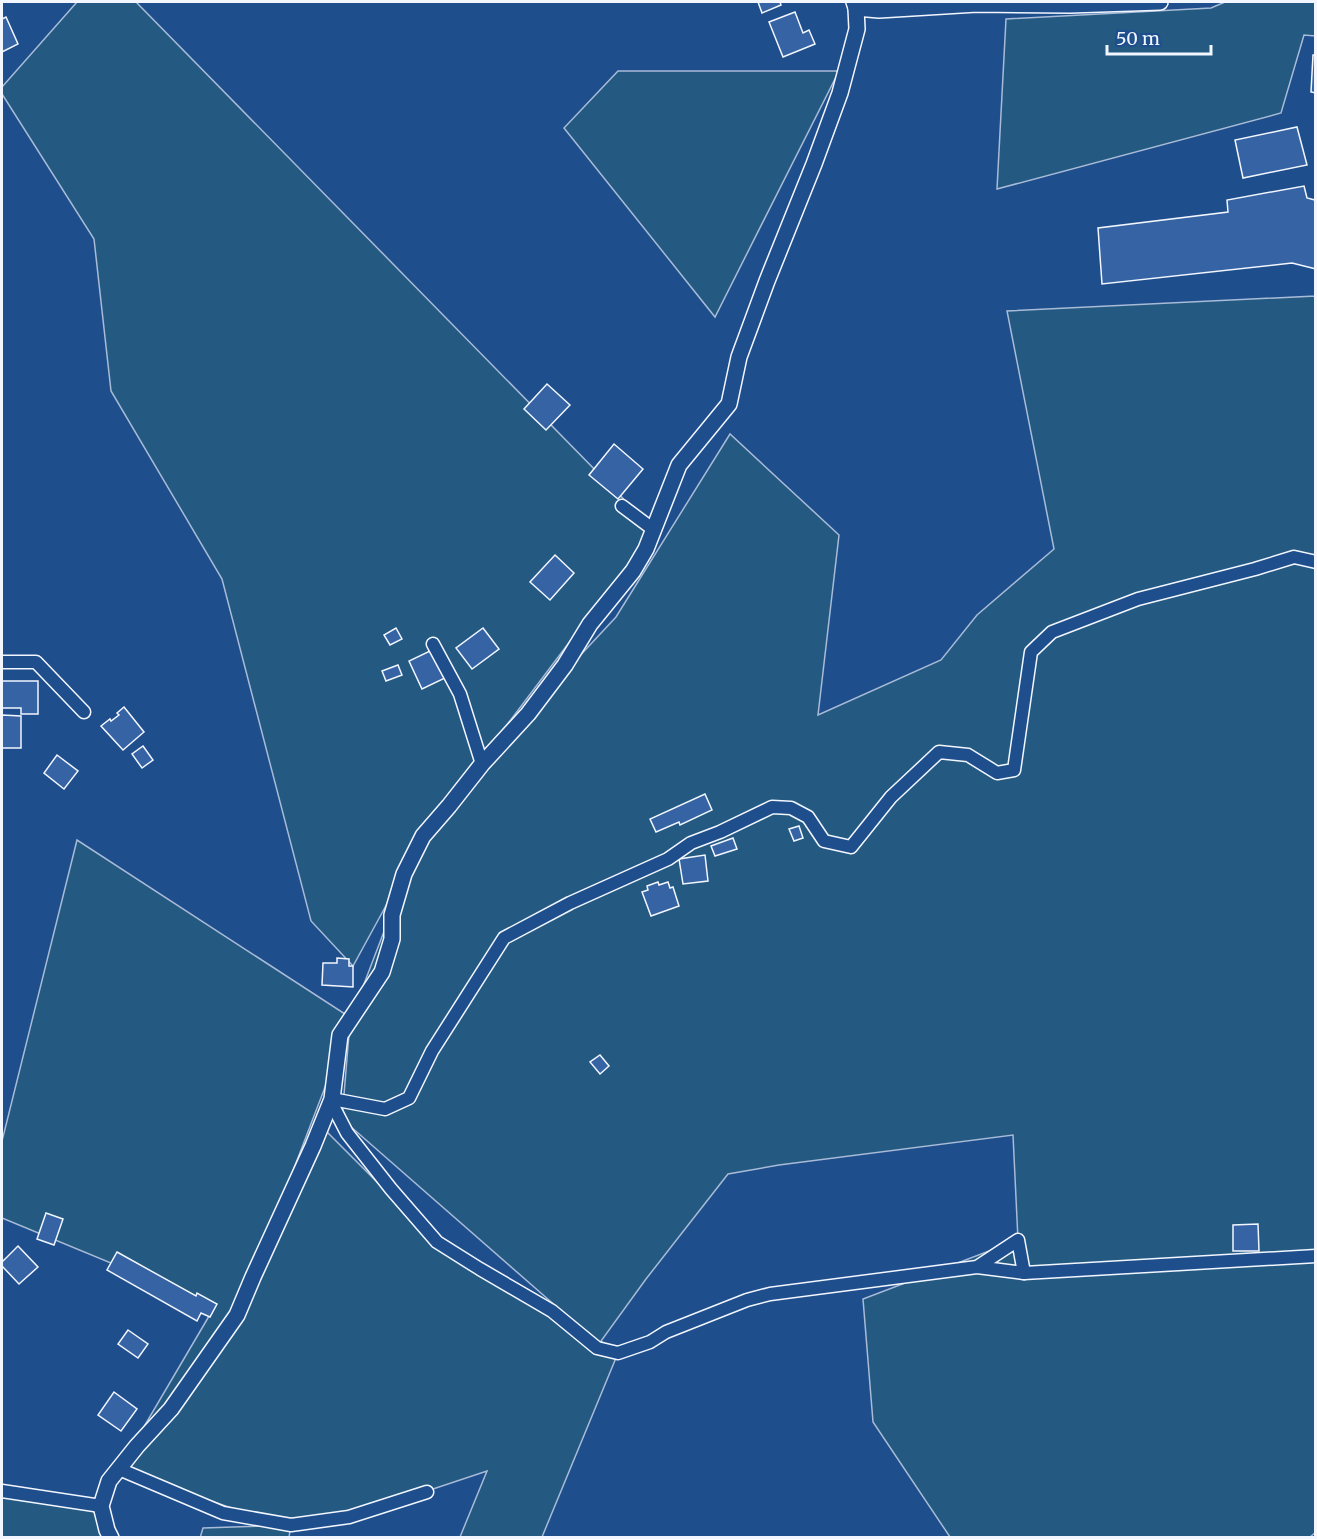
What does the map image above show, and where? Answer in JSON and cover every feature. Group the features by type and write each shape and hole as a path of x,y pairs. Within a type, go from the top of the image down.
{"street":[{"path":"111,1538 106,1530 101,1506 109,1481 171,1409 237,1315 313,1146 332,1101 340,1035 382,972 392,939 392,915 404,874 423,836 482,764 528,714 565,666 590,624 633,571 646,549 679,465 729,404 739,357 840,93 856,29 855,5 879,10 977,4 1070,5 1160,2"},
{"path":"622,506 654,530"},
{"path":"332,1101 385,1109 409,1098 432,1051 504,938 570,903 668,859 691,843 772,807 791,808 808,817 824,841 851,847 891,797 939,753 968,755 997,773 1014,770 1031,652 1052,632 1138,599 1294,557 1316,562"},
{"path":"433,644 460,694 482,764"},
{"path":"2,662 36,662 84,712"},
{"path":"332,1101 347,1133 437,1242 552,1311 597,1348 618,1353 650,1342 666,1332 747,1300 770,1294 977,1267 1024,1273 1316,1256"},
{"path":"977,1267 1018,1240 1024,1273"},
{"path":"119,1469 223,1513 291,1525 349,1517 427,1492"},
{"path":"2,1491 101,1506"}],"shaded area":[{"path":"77,2 136,2 654,530 423,836 519,721 616,617 730,434 839,535 818,715 941,660 977,615 1054,549 1007,311 1315,295 1316,1532 1310,1537 950,1537 873,1422 863,1299 1018,1240 1013,1135 779,1165 728,1174 601,1341 618,1353 542,1537 460,1537 487,1471 349,1517 272,1522 119,1469 215,1306 2,1218 2,1141 77,840 351,1018 412,858 353,966 311,921 222,579 111,391 94,239 2,94 2,87","holes":["350,1022 342,1119 582,1329 427,1232 321,1126 291,1176"]},
{"path":"1225,2 1315,2 1315,36 1304,35 1281,113 997,189 1006,19 1211,8"},
{"path":"618,71 839,71 715,317 564,128"},
{"path":"2,1484 4,1491 101,1506 117,1537 2,1537"},
{"path":"291,1525 289,1537 200,1538 203,1528"}],"building":[{"path":"758,2 780,2 781,5 762,13"},
{"path":"795,12 803,33 809,30 815,44 783,57 769,22"},
{"path":"6,17 18,44 2,52 2,19"},
{"path":"1313,55 1316,55 1316,93 1311,92"},
{"path":"1297,127 1307,165 1243,178 1235,140"},
{"path":"1304,186 1307,198 1315,200 1316,197 1316,269 1292,263 1102,284 1098,228 1228,212 1227,200"},
{"path":"547,384 570,405 546,430 524,409"},
{"path":"614,444 643,469 618,499 589,475"},
{"path":"555,555 574,573 550,600 530,582"},
{"path":"396,628 402,639 390,645 384,635"},
{"path":"483,628 499,649 472,669 456,648"},
{"path":"432,650 445,678 422,689 409,661"},
{"path":"398,665 402,675 386,681 382,671"},
{"path":"2,681 38,681 38,714 21,714 21,708 2,708"},
{"path":"124,707 144,732 123,750 101,726 119,715 117,713"},
{"path":"2,715 21,716 21,748 2,748"},
{"path":"143,746 153,760 142,768 132,754"},
{"path":"57,755 78,771 64,789 44,773"},
{"path":"705,794 712,810 680,825 679,822 656,832 650,819"},
{"path":"799,826 803,838 794,841 789,829"},
{"path":"733,838 737,849 715,856 711,846"},
{"path":"705,855 708,881 683,884 679,859"},
{"path":"658,882 659,885 668,882 670,888 673,887 679,906 651,916 642,892 648,890 647,886"},
{"path":"337,958 349,959 349,966 353,966 353,987 322,985 323,963 337,963"},
{"path":"600,1055 609,1066 600,1074 590,1062"},
{"path":"46,1213 63,1219 54,1245 37,1239"},
{"path":"1258,1224 1259,1251 1233,1251 1233,1225"},
{"path":"18,1246 38,1267 19,1284 2,1266 2,1262"},
{"path":"117,1252 196,1296 197,1293 217,1304 210,1317 201,1313 197,1321 107,1270"},
{"path":"128,1330 148,1344 138,1358 118,1344"},
{"path":"114,1392 137,1409 121,1431 98,1415"}]}
